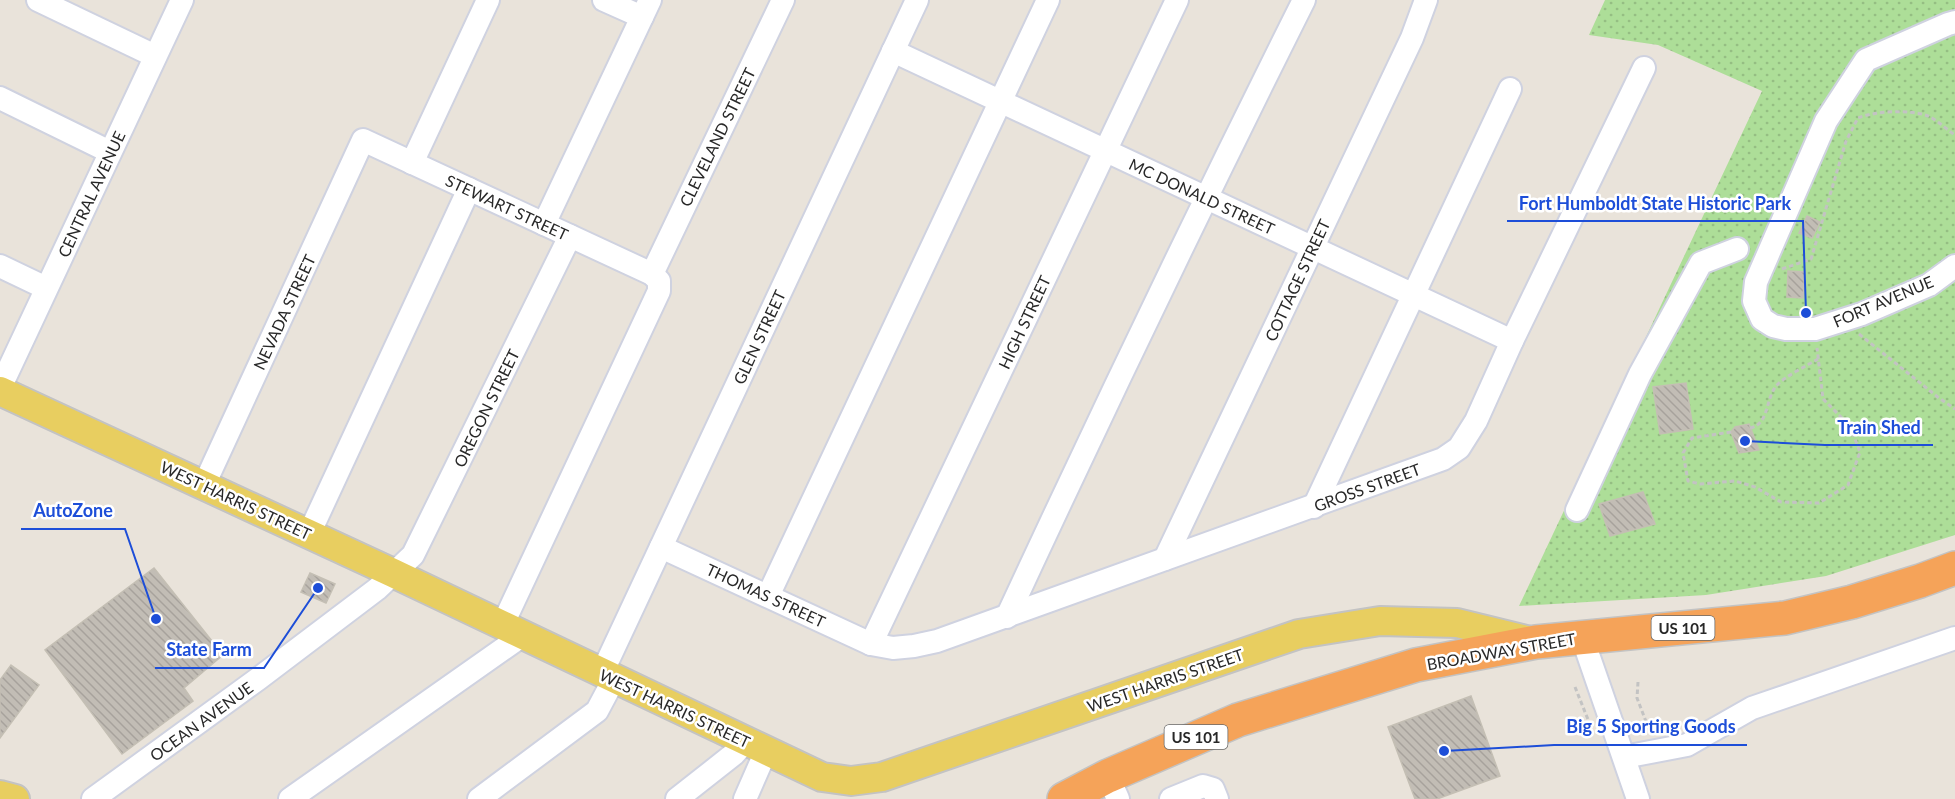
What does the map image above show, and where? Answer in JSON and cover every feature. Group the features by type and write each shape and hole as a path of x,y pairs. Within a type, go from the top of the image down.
{"highway":[{"name":"BROADWAY STREET","path":"1094,792 1238,720 1416,665 1536,642 1785,618 1852,602 1920,582 1955,568"}],"main road":[{"name":"WEST HARRIS STREET","path":"0,389 822,777 851,781 882,777 1299,634 1380,621 1457,623 1536,642"},
{"name":"WEST HARRIS STREET","path":"1380,621 1407,630 1416,636 1420,645 1416,665"},
{"path":"0,795 15,799"}],"street":[{"path":"38,0 155,56"},
{"name":"CENTRAL AVENUE","path":"0,389 182,0"},
{"path":"412,163 488,0"},
{"path":"544,224 646,9 604,0"},
{"name":"CLEVELAND STREET","path":"652,274 783,0"},
{"name":"GLEN STREET","path":"479,799 597,711 608,676 661,547 917,0"},
{"path":"768,596 1048,0"},
{"name":"HIGH STREET","path":"872,644 1177,0"},
{"path":"1007,617 1205,198 1304,0"},
{"name":"COTTAGE STREET","path":"1165,559 1412,38 1426,0"},
{"name":"FORT AVENUE","path":"1955,22 1866,60 1826,121 1758,278 1754,301 1762,319 1773,326 1786,329 1815,329 1862,314 1929,285 1955,266"},
{"name":"MC DONALD STREET","path":"893,51 1512,341"},
{"name":"GROSS STREET","path":"872,644 893,648 937,641 1314,507 1443,459 1459,448 1476,421 1512,341 1644,68"},
{"path":"1314,507 1510,89"},
{"path":"0,98 110,152"},
{"name":"STEWART STREET","path":"363,140 652,274"},
{"name":"NEVADA STREET","path":"204,485 363,140"},
{"path":"309,534 469,189"},
{"name":"OREGON STREET","path":"393,573 413,555 570,236"},
{"path":"1577,510 1640,374 1701,263 1737,249"},
{"path":"0,266 46,288"},
{"path":"290,799 512,630 659,291 658,281 652,274"},
{"name":"THOMAS STREET","path":"661,547 872,644"},
{"name":"OCEAN AVENUE","path":"93,799 258,679 377,589 393,573"},
{"path":"1582,637 1638,799"},
{"path":"1624,758 1687,745 1752,708 1955,638"},
{"path":"677,799 734,754 755,746"},
{"path":"745,799 755,746"},
{"path":"1171,799 1203,786 1213,789 1217,799"}],"path":[{"path":"1758,278 1811,259 1846,141 1858,118 1872,112 1912,113 1928,116 1955,135"},
{"path":"1842,320 1955,409"},
{"path":"1731,432 1692,438 1683,453 1688,481 1700,484 1735,481 1755,487 1781,502 1819,503 1848,485 1860,452 1850,426 1823,399 1815,329"},
{"path":"1750,428 1762,423 1768,402 1777,385 1818,359"},
{"path":"1638,682 1637,698 1653,741"}],"green space":[{"path":"1605,0 1955,0 1955,535 1826,576 1706,595 1519,606 1762,91 1658,45 1589,35"}],"building":[{"path":"1807,216 1820,222 1812,238 1799,233"},
{"path":"1788,271 1805,272 1803,298 1787,297"},
{"path":"1686,383 1693,429 1660,434 1653,387"},
{"path":"1749,424 1759,450 1739,453 1731,432 1735,427"},
{"path":"1643,492 1655,524 1610,536 1599,504"},
{"path":"154,568 223,655 184,688 193,701 122,754 45,650"},
{"path":"310,573 335,584 326,603 301,592"},
{"path":"11,665 39,685 0,738 0,680"},
{"path":"1471,696 1500,776 1437,799 1415,799 1388,727"}],"place":[{"name":"Fort Humboldt State Historic Park","path":"1806,313"},
{"name":"Train Shed","path":"1745,441"},
{"name":"State Farm","path":"318,588"},
{"name":"AutoZone","path":"156,619"},
{"name":"Big 5 Sporting Goods","path":"1444,751"}]}
